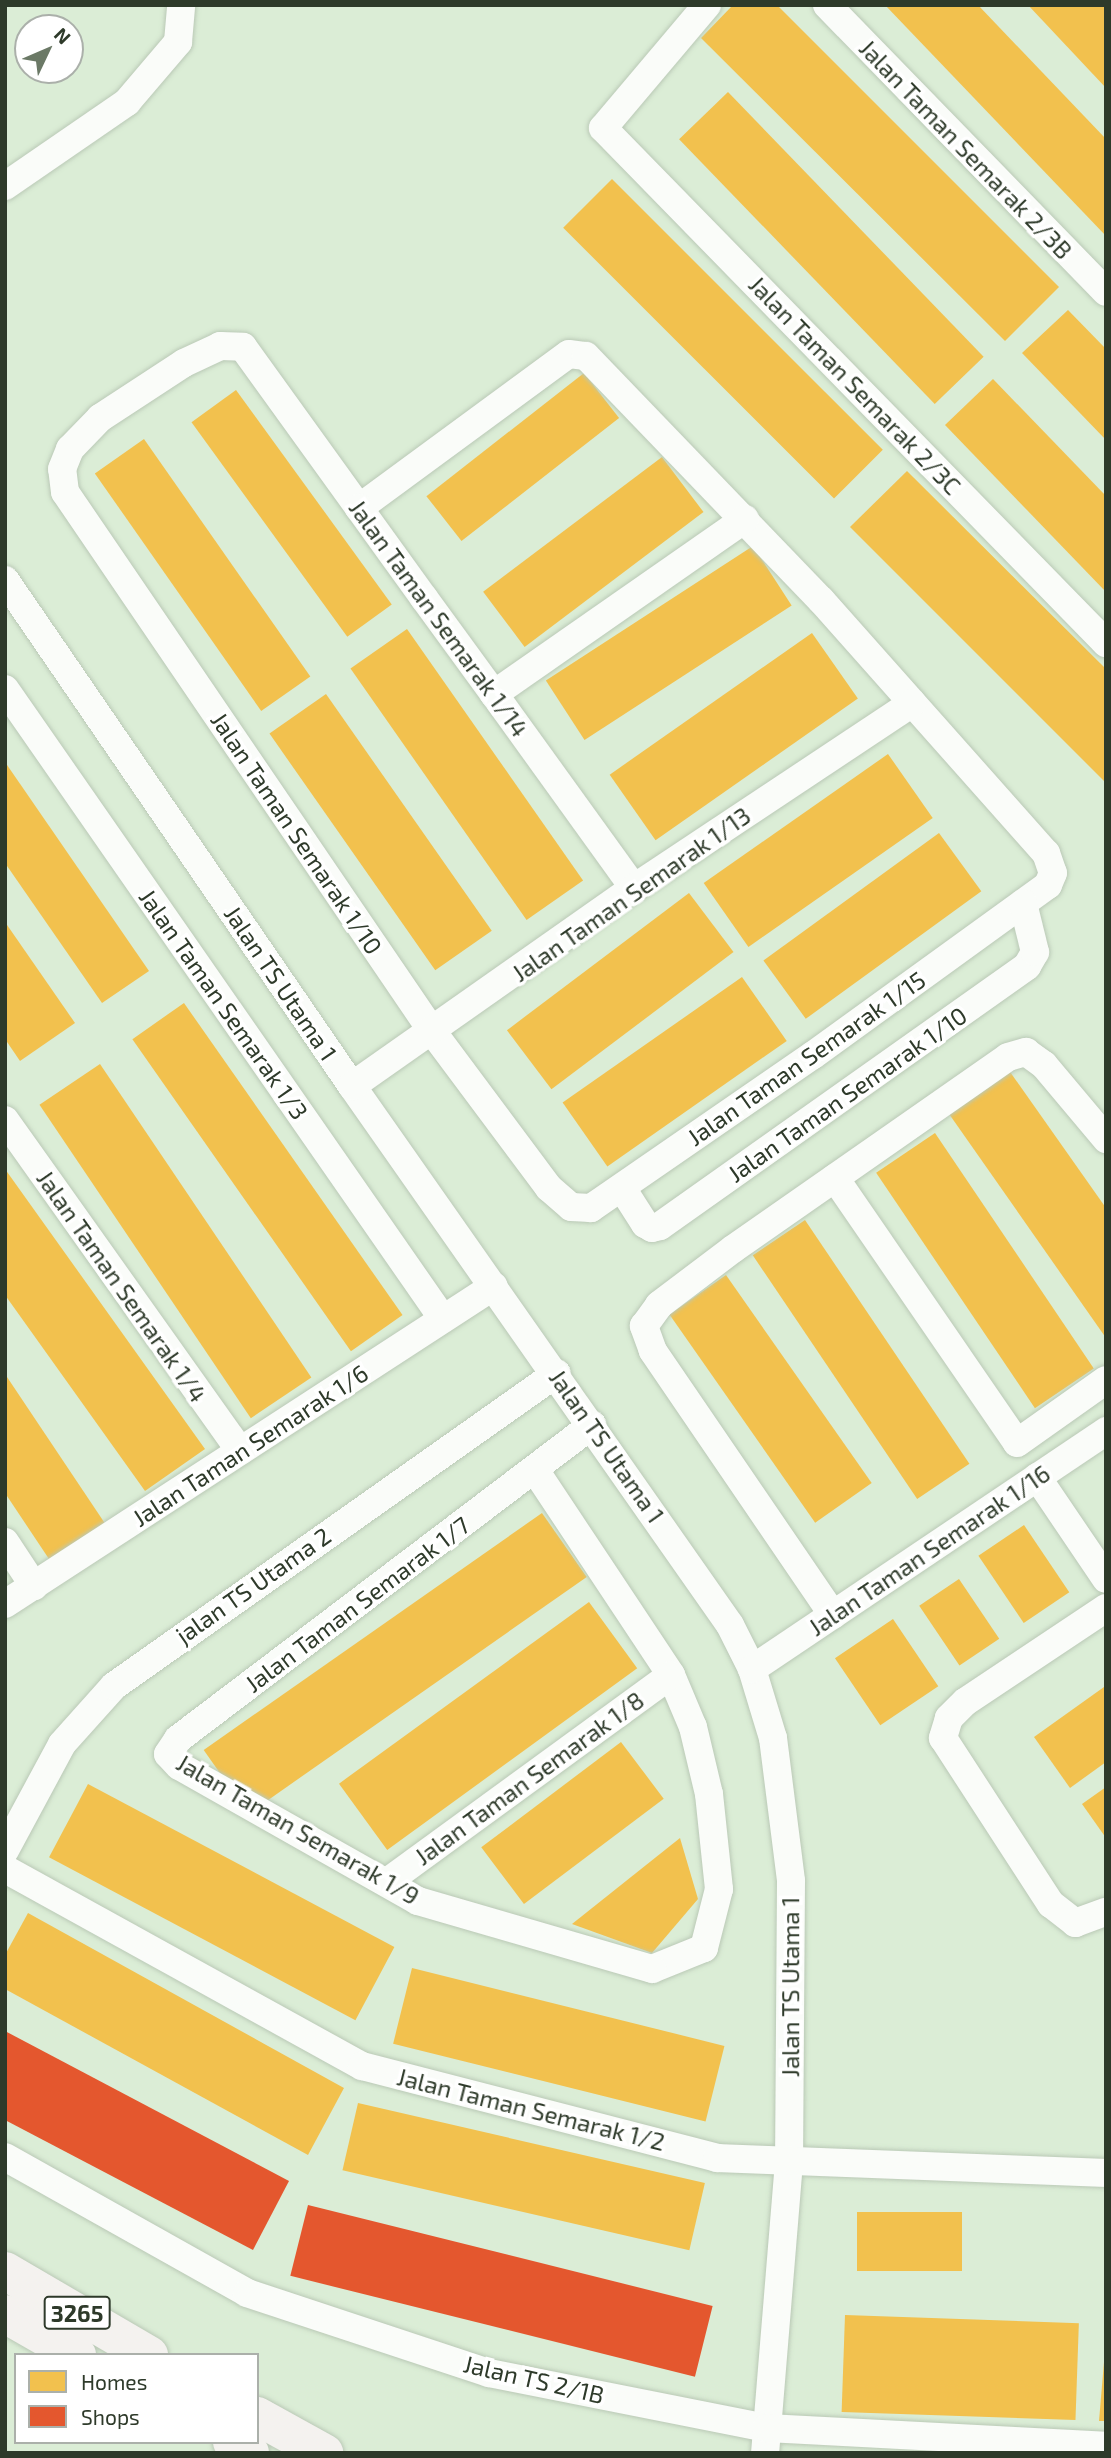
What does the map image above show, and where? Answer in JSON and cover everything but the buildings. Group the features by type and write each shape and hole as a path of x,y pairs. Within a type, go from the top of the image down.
{"main road":[{"name":"3265","path":"5,2271 146,2353"},
{"name":"3265","path":"5,2314 73,2353"},
{"path":"259,2417 324,2453"}],"street":[{"path":"5,186 127,102 178,42 181,5"},
{"name":"Jalan Taman Semarak 2/3C","path":"707,5 603,128 1106,643"},
{"name":"Jalan Taman Semarak 2/3B","path":"827,5 1106,292"},
{"name":"Jalan Taman Semarak 1/10","path":"243,347 220,346 184,363 100,418 70,449 62,469 65,492 432,1031 549,1188"},
{"name":"Jalan Taman Semarak 1/14","path":"243,347 634,888"},
{"path":"359,508 578,352 745,519 912,703"},
{"path":"494,694 745,519"},
{"name":"Jalan TS Utama 1","path":"5,580 14,613 557,1373 730,1625 752,1669 773,1738 789,1843 789,2162 766,2440"},
{"name":"Jalan Taman Semarak 1/3","path":"5,689 443,1319"},
{"name":"Jalan Taman Semarak 1/13","path":"352,1086 634,888 912,703"},
{"name":"Jalan Taman Semarak 1/15","path":"549,1188 571,1208 591,1208 1048,885 1053,873 1046,853 912,703"},
{"name":"Jalan Taman Semarak 1/10","path":"622,1188 645,1224 652,1228 660,1226 1016,974 1033,959 1035,952 1023,902"},
{"path":"833,1615 653,1351 643,1326 659,1305 835,1178 989,1068 1026,1052 1044,1065 1106,1139"},
{"name":"Jalan Taman Semarak 1/4","path":"5,1120 240,1451"},
{"path":"835,1178 1017,1443 1106,1380"},
{"name":"Jalan Taman Semarak 1/6","path":"5,1604 494,1286"},
{"name":"jalan TS Utama 2","path":"5,1850 62,1744 114,1686 557,1373"},
{"name":"Jalan Taman Semarak 1/7","path":"178,1739 592,1425"},
{"name":"Jalan Taman Semarak 1/16","path":"752,1669 1106,1431"},
{"name":"Jalan Taman Semarak 1/9","path":"178,1739 168,1754 179,1766 418,1901 652,1969 704,1948 719,1889 709,1794 693,1727 671,1675 535,1470"},
{"path":"1038,1477 1106,1579"},
{"path":"5,1542 34,1586"},
{"path":"1106,1608 965,1702 949,1718 943,1738 1051,1904 1074,1923 1106,1912"},
{"name":"Jalan Taman Semarak 1/8","path":"387,1882 671,1675"},
{"name":"Jalan Taman Semarak 1/2","path":"5,1869 362,2066 717,2158 1106,2174"},
{"name":"Jalan TS 2/1B","path":"5,2157 247,2294 489,2373 766,2440 1106,2446"}]}
